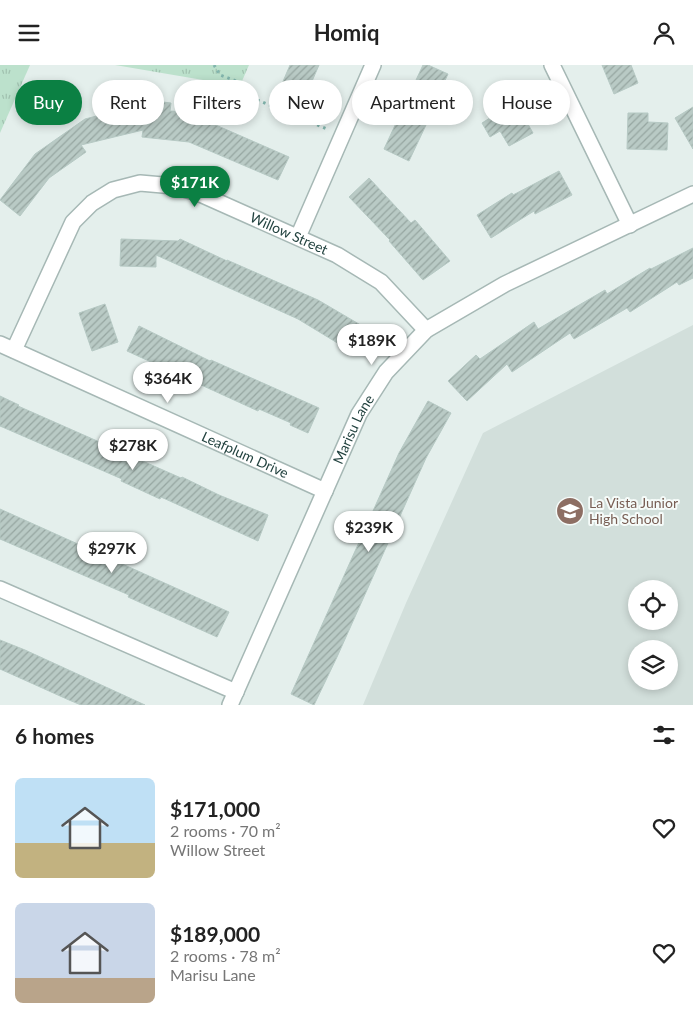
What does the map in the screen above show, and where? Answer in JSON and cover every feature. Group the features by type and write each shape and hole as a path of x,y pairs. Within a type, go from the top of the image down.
{"street":[{"path":"298,237 374,65"},
{"path":"552,65 630,225"},
{"name":"Willow Street","path":"7,347 73,221 92,203 113,190 140,183 174,186 198,193 337,255 381,282 426,330"},
{"name":"Marisu Lane","path":"233,699 359,414 386,372 426,330 505,284 693,194"},
{"name":"Leafplum Drive","path":"7,347 325,491"},
{"path":"0,589 233,699"}],"path":[{"path":"214,65 220,75 238,82 248,96 327,129"}],"shaded area":[{"name":"La Vista Junior High School","path":"693,325 693,705 363,705 406,603 483,433"}],"green space":[{"path":"0,65 30,65 23,80 15,80 15,99 0,133"},
{"path":"115,65 249,65 242,80 203,80"}],"building":[{"path":"290,65 319,65 313,80 284,80"},
{"path":"423,65 428,65 448,74 445,80 416,80"},
{"path":"602,65 631,65 638,83 614,94"},
{"path":"164,102 171,103 170,111 174,111 174,125 216,125 289,157 278,180 189,142 142,137 143,130 81,145 86,152 49,178 20,216 0,200 35,154 76,125 82,125 82,121 92,117 92,125 164,125"},
{"path":"693,107 693,149 675,118"},
{"path":"628,113 648,113 648,122 668,123 667,150 627,149"},
{"path":"395,125 426,125 409,161 384,149"},
{"path":"483,125 528,125 533,133 509,146 500,131 490,137"},
{"path":"559,171 572,195 535,214 534,211 491,238 477,215 512,193 513,195"},
{"path":"369,178 411,223 415,220 450,261 423,280 390,240 349,197"},
{"path":"121,239 178,241 180,239 318,300 364,327 349,350 298,319 156,255 156,267 120,266"},
{"path":"693,248 693,278 679,285 677,282 630,312 627,308 574,339 570,333 512,372 507,364 467,401 448,381 476,355 480,359 534,322 538,329 605,290 607,294 650,268"},
{"path":"105,304 118,342 92,351 79,313"},
{"path":"139,326 210,361 319,408 308,433 290,425 291,423 259,409 258,411 127,351"},
{"path":"0,396 18,406 268,515 258,541 161,497 160,499 121,481 122,479 0,426"},
{"path":"428,401 451,413 426,458 314,705 291,694 399,453"},
{"path":"0,509 229,612 217,637 128,597 129,595 0,539"},
{"path":"0,640 145,705 81,705 69,700 0,669"}],"place":[{"name":"La Vista Junior High School","path":"570,511"}]}
